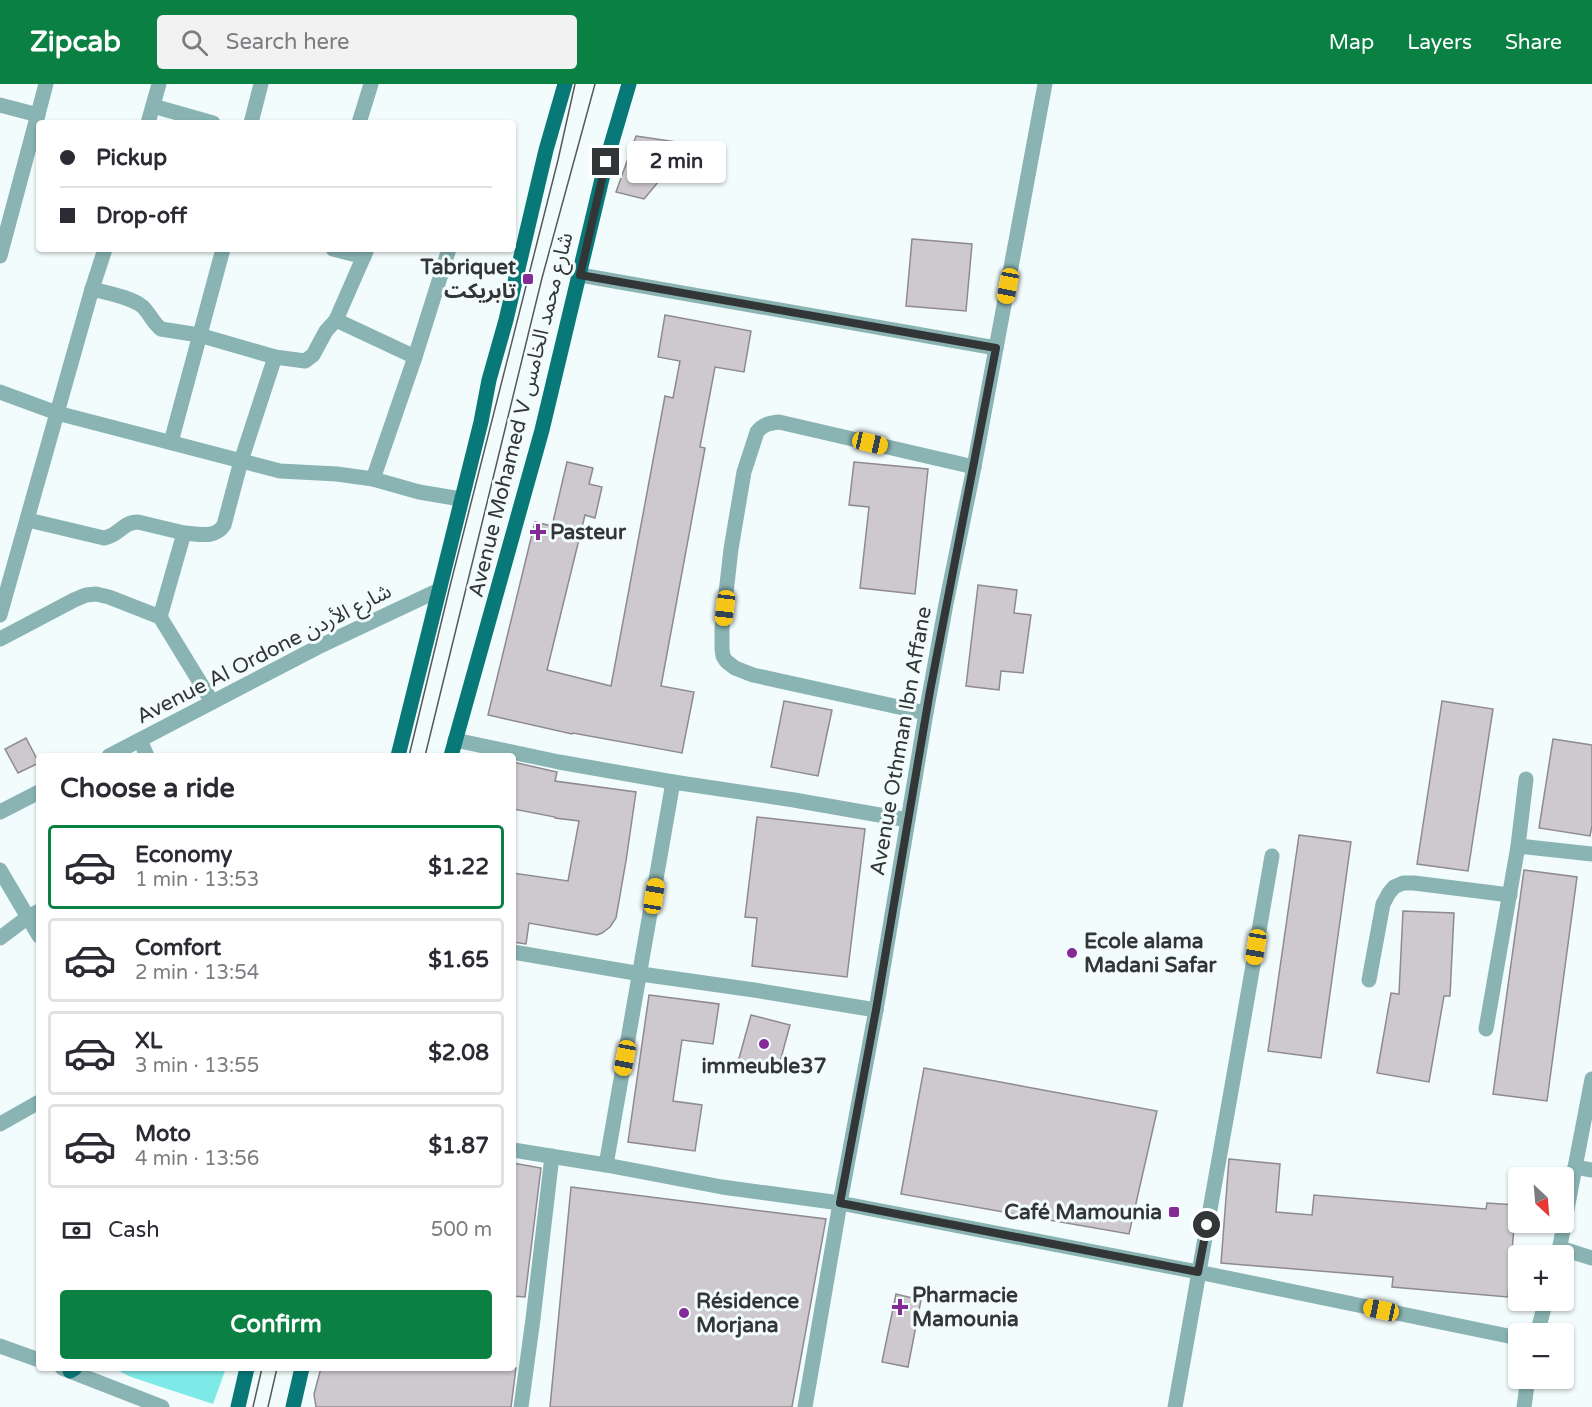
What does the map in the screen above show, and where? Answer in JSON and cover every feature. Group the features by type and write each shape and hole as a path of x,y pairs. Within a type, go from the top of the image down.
{"main road":[{"name":"Avenue Mohamed V شارع محمد الخامس","path":"399,753 546,150 565,84"},
{"name":"Avenue Mohamed V شارع محمد الخامس","path":"452,753 542,430 606,162 629,84"},
{"path":"238,1407 246,1371"},
{"path":"294,1407 301,1371"}],"street":[{"path":"37,120 46,84"},
{"path":"149,120 159,84"},
{"path":"252,120 261,84"},
{"path":"360,120 370,84"},
{"name":"Avenue Othman Ibn Affane","path":"805,1407 876,1010 926,712 1045,84"},
{"path":"0,105 38,115"},
{"path":"153,106 202,120"},
{"path":"0,256 36,122"},
{"path":"0,615 104,252"},
{"path":"171,442 222,252"},
{"path":"373,479 448,252"},
{"path":"92,289 137,302 161,329 199,335 275,357 301,362 313,355 326,331 336,320 365,253"},
{"path":"580,275 996,348"},
{"path":"336,320 415,357"},
{"path":"28,520 104,538 111,537 132,522 184,533 215,534 224,525 241,461 275,357"},
{"path":"0,392 57,413 280,471 337,474 373,479 418,492 461,500"},
{"path":"926,712 753,675 726,662 722,648 722,628 731,549 744,472 760,427 779,422 974,467"},
{"path":"160,617 184,533"},
{"name":"Avenue Al Ordone شارع الأردن","path":"115,753 318,647 439,590"},
{"path":"0,639 86,595 96,594 109,597 160,617 212,702"},
{"path":"455,740 559,762 908,820"},
{"path":"140,741 146,753"},
{"path":"1486,1029 1518,846 1526,779"},
{"path":"606,1165 673,782"},
{"path":"0,812 36,794"},
{"path":"1518,846 1592,854"},
{"path":"1175,1407 1238,1060 1272,856"},
{"path":"0,870 33,914 0,938"},
{"path":"1369,980 1383,904 1398,884 1414,883 1510,895"},
{"path":"516,953 876,1010"},
{"path":"1560,1245 1592,1079"},
{"path":"0,1124 36,1104"},
{"path":"516,1150 722,1187 840,1203 1198,1272 1508,1336"},
{"path":"521,1407 552,1156"},
{"path":"1575,1167 1592,1170"},
{"path":"1574,1255 1592,1258"},
{"path":"0,1346 36,1359"},
{"path":"74,1371 162,1407"},
{"path":"1524,1407 1526,1389"}],"shaded area":[{"path":"120,1371 225,1371 213,1404"}],"building":[{"path":"636,136 690,144 644,199 616,192"},
{"path":"912,239 972,244 966,311 906,306"},
{"path":"665,315 751,331 744,372 715,367 700,447 705,448 661,686 694,692 682,753 572,734 488,715 535,522 552,526 567,462 593,468 589,484 602,487 595,518 585,515 547,670 611,686 665,396 673,398 680,361 658,357"},
{"path":"854,462 928,469 915,594 860,588 869,507 849,505"},
{"path":"978,585 1017,590 1014,613 1031,615 1023,673 1001,671 999,690 966,686"},
{"path":"784,701 832,710 818,776 771,767"},
{"path":"1442,701 1493,709 1468,871 1417,864"},
{"path":"26,738 36,757 36,764 18,773 5,749"},
{"path":"1553,739 1592,745 1590,836 1539,828"},
{"path":"516,763 557,772 555,781 636,792 616,918 610,927 597,935 529,923 526,944 516,942 516,873 568,881 579,821 516,810"},
{"path":"757,817 865,829 847,977 752,966 757,918 745,917"},
{"path":"1299,835 1351,842 1321,1058 1268,1051"},
{"path":"1524,870 1577,877 1547,1101 1493,1094"},
{"path":"1403,911 1454,913 1450,996 1444,996 1429,1082 1377,1073 1391,993 1399,994"},
{"path":"649,995 719,1004 713,1044 682,1040 673,1101 702,1105 695,1151 628,1142"},
{"name":"immeuble37","path":"751,1015 790,1025 777,1073 738,1062"},
{"path":"924,1068 1157,1111 1129,1234 901,1194"},
{"path":"1229,1159 1280,1164 1276,1212 1312,1215 1314,1195 1486,1209 1487,1203 1508,1204 1508,1233 1514,1233 1513,1245 1508,1245 1508,1297 1392,1287 1393,1277 1221,1263"},
{"path":"516,1164 541,1168 525,1297 516,1296"},
{"name":"Résidence Morjana","path":"571,1187 826,1219 792,1407 550,1407"},
{"path":"896,1294 921,1300 908,1367 882,1362"},
{"path":"320,1371 516,1371 511,1407 316,1407 314,1394"}],"tram line":[{"path":"410,753 575,84"},
{"path":"426,753 542,278 595,84"},
{"path":"253,1407 261,1371"},
{"path":"268,1407 276,1371"}],"place":[{"name":"Tabriquet تابريكت","path":"528,279"},
{"name":"Pasteur","path":"538,532"},
{"name":"Ecole alama Madani Safar","path":"1072,953"},
{"name":"immeuble37","path":"764,1044"},
{"name":"Café Mamounia","path":"1174,1212"},
{"name":"Pharmacie Mamounia","path":"900,1307"},
{"name":"Résidence Morjana","path":"684,1313"}],"route":[{"path":"606,162 580,275 996,348 930,691 876,1010 840,1203 1198,1272 1207,1225"}]}
